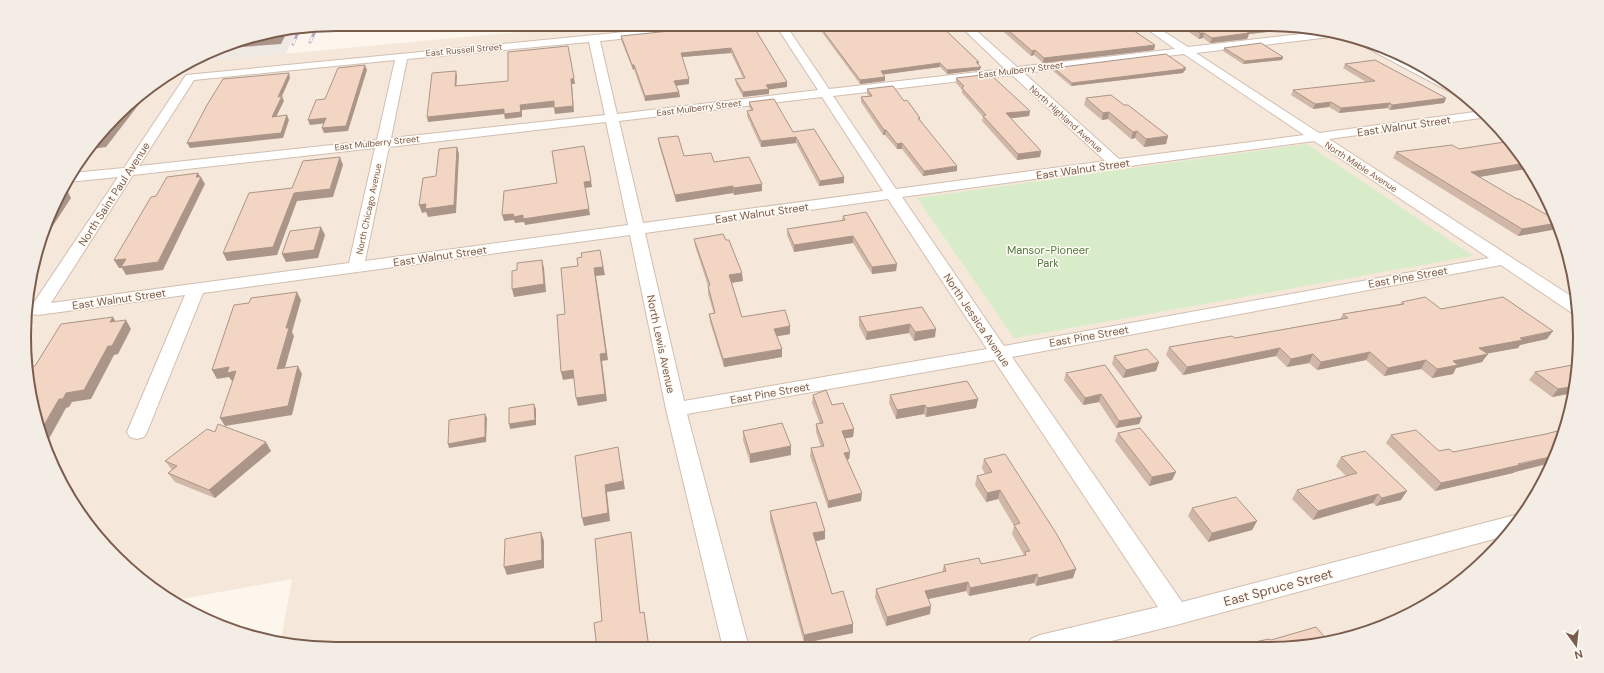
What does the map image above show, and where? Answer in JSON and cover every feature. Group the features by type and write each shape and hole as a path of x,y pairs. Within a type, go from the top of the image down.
{"street":[{"name":"East Russell Street","path":"190,77 666,31"},
{"name":"North Jessica Avenue","path":"785,31 999,353 1176,614"},
{"name":"North Highland Avenue","path":"970,31 1117,164"},
{"name":"North Mable Avenue","path":"1155,31 1571,304"},
{"name":"East Mulberry Street","path":"76,177 383,142 612,118 1317,36"},
{"name":"North Lewis Avenue","path":"594,38 676,409 734,642"},
{"name":"North Chicago Avenue","path":"356,267 402,56"},
{"name":"North Saint Paul Avenue","path":"38,310 190,77"},
{"name":"East Walnut Street","path":"38,310 1478,115"},
{"name":"East Pine Street","path":"676,409 999,353 1503,260"},
{"path":"138,432 196,289"},
{"name":"East Spruce Street","path":"1061,642 1176,614 1507,526"}],"shaded area":[{"path":"530,31 1268,31 1307,34 1347,41 1384,54 1403,63 1437,82 1453,94 1484,120 1522,167 1532,184 1550,220 1557,238 1563,257 1570,297 1573,336 1572,356 1563,416 1550,453 1532,489 1510,522 1484,553 1437,591 1403,610 1366,626 1327,636 1268,642 336,642 282,637 292,579 181,599 151,579 120,553 82,506 63,472 54,453 41,416 34,376 31,336 31,331 36,324 32,325 37,277 47,238 54,220 72,184 94,151 120,120 167,82 205,61"},
{"path":"295,34 286,54 205,61 238,47 257,41"}],"green space":[{"name":"Mansor-Pioneer Park","path":"1307,144 1473,256 1014,338 917,198"}],"building":[{"path":"670,31 756,31 787,82 766,85 769,89 743,92 735,79 745,78 731,48 681,53 689,79 674,81 679,92 645,96 634,65 632,65 621,36"},
{"path":"823,31 946,31 979,62 976,62 981,67 947,70 940,63 881,71 885,77 860,80"},
{"path":"1009,31 1134,31 1155,45 1044,58 1035,50 1032,51"},
{"path":"1197,31 1246,31 1249,33 1212,38 1204,33"},
{"path":"1261,43 1283,57 1245,61 1224,48"},
{"path":"568,46 574,78 571,79 573,106 554,108 554,101 520,105 521,112 504,114 504,109 427,117 432,73 456,71 455,86 508,81 508,52"},
{"path":"1166,54 1186,68 1072,83 1054,68"},
{"path":"1375,60 1446,98 1392,105 1390,103 1341,108 1331,102 1315,104 1293,90 1375,81 1345,64"},
{"path":"365,65 346,126 322,128 326,118 308,120 316,100 325,99 338,68"},
{"path":"289,73 278,97 282,96 272,117 287,115 281,133 187,143 223,79"},
{"path":"990,74 1030,111 1006,113 1041,151 1018,154 983,116 986,115 962,88 964,86 956,78"},
{"path":"893,86 904,101 907,100 920,118 918,118 957,166 924,171 902,143 897,144 886,130 884,130 861,97 872,96 867,89"},
{"path":"1111,95 1124,105 1128,105 1168,136 1146,139 1137,131 1133,132 1109,112 1103,113 1086,98"},
{"path":"774,99 793,132 814,129 844,177 820,181 796,137 761,141 747,111 753,110 749,102"},
{"path":"678,136 684,156 711,153 714,162 749,157 762,184 733,188 733,186 675,195 658,138"},
{"path":"1503,142 1520,164 1471,172 1548,215 1552,224 1522,229 1396,152 1452,145 1459,149"},
{"path":"584,146 591,181 584,182 589,209 523,219 523,215 514,217 513,214 502,215 504,191 557,183 552,151"},
{"path":"457,147 454,205 425,209 426,204 419,205 423,178 436,176 439,149"},
{"path":"340,157 330,189 294,193 273,247 223,253 249,193 292,188 303,161"},
{"path":"198,173 196,177 201,177 158,262 121,267 126,259 114,260 151,197 156,196 167,177"},
{"path":"866,212 897,264 872,267 853,236 794,245 787,229 845,220 843,216"},
{"path":"321,227 314,250 282,254 290,231"},
{"path":"723,234 726,240 729,240 742,273 729,275 742,317 785,310 790,326 774,329 782,349 723,359 709,314 715,313 708,286 710,285 694,239"},
{"path":"600,250 603,267 594,268 606,353 600,354 605,394 576,398 573,370 561,372 557,315 565,314 561,268 578,266 577,258 582,257 581,253"},
{"path":"542,260 544,284 512,289 512,271 517,270 517,263"},
{"path":"297,292 286,328 289,328 277,369 298,366 288,406 220,418 236,371 227,373 229,367 212,370 234,305 249,303 251,298"},
{"path":"1425,297 1441,309 1503,297 1553,331 1520,338 1523,340 1479,348 1488,354 1453,361 1458,365 1437,369 1426,360 1388,368 1370,352 1321,362 1313,354 1291,359 1280,348 1187,367 1169,347 1232,336 1235,338 1348,318 1343,314 1404,304 1402,302"},
{"path":"922,307 936,329 915,332 910,324 867,332 859,317"},
{"path":"113,317 110,322 126,320 112,346 108,346 84,390 66,393 63,399 59,399 44,425 37,396 33,366 35,366 61,324"},
{"path":"1147,349 1159,362 1126,370 1114,356"},
{"path":"1105,365 1142,417 1119,421 1101,394 1085,398 1066,373"},
{"path":"1571,365 1568,387 1558,389 1535,372"},
{"path":"967,381 978,399 927,408 925,405 897,410 890,395"},
{"path":"826,390 832,405 843,403 854,429 842,431 850,452 844,453 862,493 828,501 811,448 824,446 816,424 823,423 813,395"},
{"path":"534,404 535,420 509,424 509,408"},
{"path":"485,414 485,437 448,444 449,420"},
{"path":"782,423 791,446 750,454 743,431"},
{"path":"218,424 266,442 209,490 168,473 177,466 165,461 207,429 215,432"},
{"path":"1140,428 1176,472 1152,477 1118,433"},
{"path":"1416,430 1439,451 1449,449 1453,452 1558,431 1548,457 1441,483 1391,435"},
{"path":"618,447 623,481 605,485 608,513 582,518 575,456"},
{"path":"1365,451 1407,491 1382,498 1378,494 1318,511 1297,490 1357,473 1341,457"},
{"path":"1005,454 1056,533 1076,569 1038,578 1037,574 970,588 968,582 925,591 931,606 887,617 876,589 946,571 944,565 979,558 981,564 1026,555 1025,552 1030,551 1014,525 1020,523 1000,490 987,493 977,476 992,472 984,459"},
{"path":"1236,497 1257,521 1212,533 1192,508"},
{"path":"816,502 825,531 813,533 832,594 843,591 853,624 804,635 770,511"},
{"path":"541,532 542,560 504,567 505,539"},
{"path":"631,532 640,613 644,612 648,642 596,642 594,623 602,621 595,539"},
{"path":"1316,627 1324,636 1287,641 1255,642 1269,639 1271,640"}],"railway":[{"path":"310,42 315,32"},
{"path":"293,44 297,34"}]}
